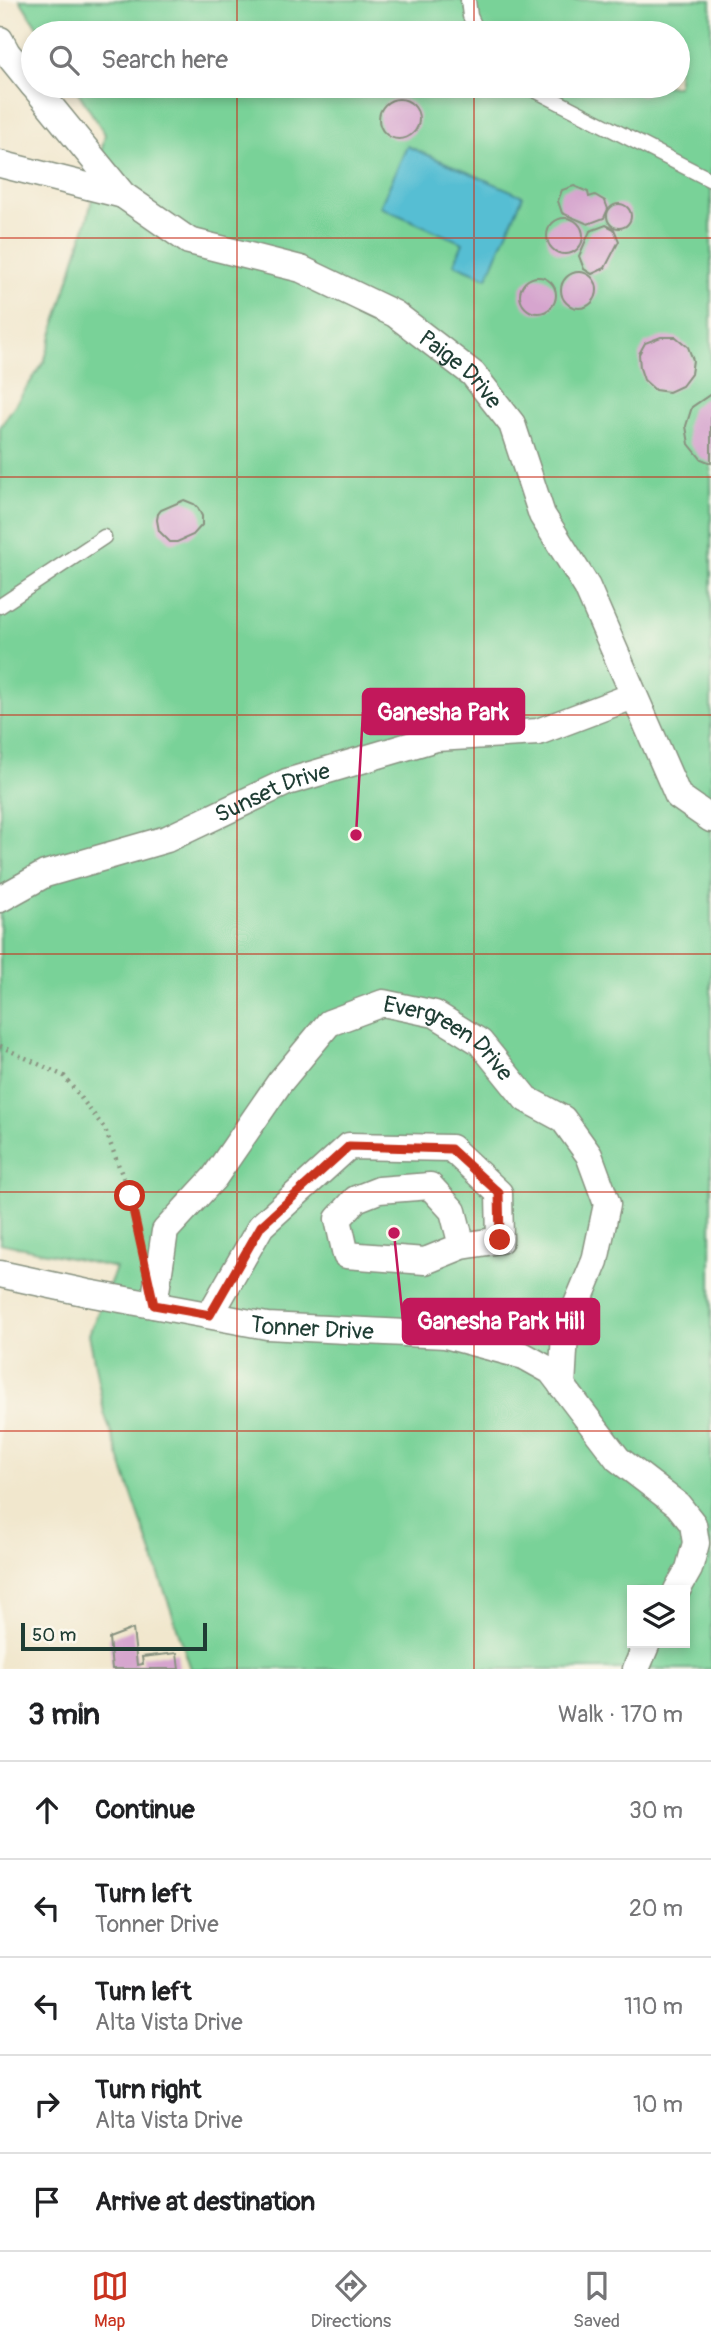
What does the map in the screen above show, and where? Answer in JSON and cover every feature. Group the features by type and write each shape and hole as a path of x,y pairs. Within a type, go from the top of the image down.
{"street":[{"name":"Paige Drive","path":"0,40 21,70"},
{"name":"Paige Drive","path":"45,98 123,195 190,241 301,269 395,314 473,374 512,424 542,515 587,587 678,796 711,819"},
{"path":"0,164 123,195"},
{"name":"Sunset Drive","path":"0,899 45,874 167,839 286,782 436,738 538,732 634,696"},
{"name":"Evergreen Drive","path":"154,1305 165,1231 214,1178 280,1082 329,1023 383,1003 435,1014 480,1042 526,1099 563,1119 589,1155 607,1204 595,1261 565,1333 562,1386"},
{"path":"210,1315 261,1226 349,1146 451,1149 499,1193 500,1240 463,1246"},
{"name":"Tonner Drive","path":"0,1274 267,1326 445,1335 524,1356 551,1371 618,1459 678,1505 693,1524 696,1543 690,1569 680,1585"},
{"path":"636,1669 646,1648"}],"lane":[{"path":"468,0 472,21"},
{"path":"550,98 711,180"},
{"path":"0,606 104,537"}],"path":[{"path":"0,1046 64,1076 106,1129 130,1196 139,1237"}],"green space":[{"path":"20,0 711,0 711,1669 191,1669 104,1412 89,1334 116,1268 0,1243 0,427 44,362 89,213 105,134 82,98 690,98 690,21 33,21"}],"water":[{"path":"407,146 523,196 487,278 454,264 463,243 380,207"}],"building":[{"path":"399,99 413,105 419,119 413,133 399,139 385,133 379,119 385,105"},
{"path":"574,186 588,192 589,197 595,195 605,201 608,209 604,218 588,224 562,213 558,201 562,190"},
{"path":"619,204 627,208 631,216 627,224 619,228 611,224 607,216 611,208"},
{"path":"565,218 577,224 583,236 577,248 565,254 553,248 547,236 553,224"},
{"path":"606,225 614,229 619,241 605,268 592,274 584,269 579,256 590,231"},
{"path":"579,272 592,277 597,290 592,303 579,308 566,303 561,290 566,277"},
{"path":"538,277 550,283 556,295 550,307 538,313 526,307 520,295 526,283"},
{"path":"661,337 676,337 688,347 693,360 691,374 682,386 669,392 655,390 644,380 640,368 639,354 645,343"},
{"path":"711,394 711,463 701,459 689,444 686,426 692,407"},
{"path":"184,500 198,508 202,525 193,535 170,542 159,531 158,514"},
{"path":"133,1629 137,1665 143,1664 142,1657 177,1653 179,1669 112,1669 109,1638"}],"place":[{"name":"Ganesha Park","path":"356,835"},
{"name":"Ganesha Park Hill","path":"394,1233"}],"route":[{"path":"130,1196 154,1305 210,1315 261,1226 349,1146 451,1149 499,1193 500,1240"}]}
